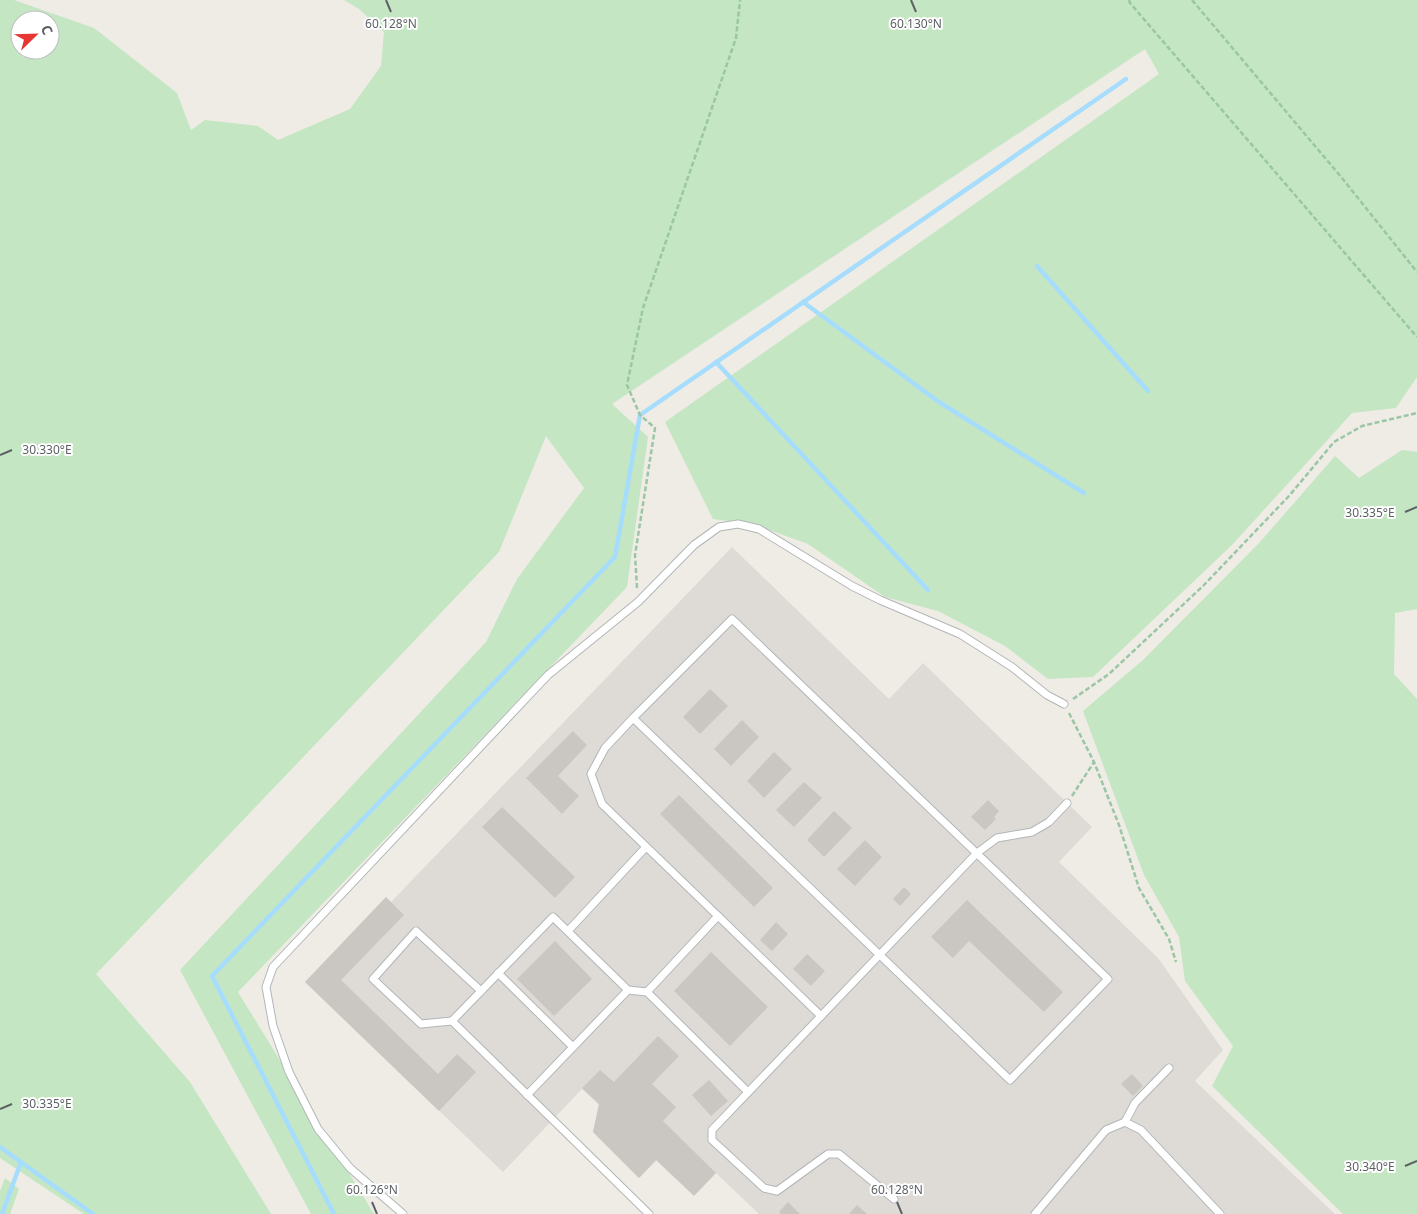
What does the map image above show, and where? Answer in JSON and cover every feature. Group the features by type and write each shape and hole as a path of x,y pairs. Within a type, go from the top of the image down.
{"lane":[{"path":"403,1214 350,1168 318,1129 289,1072 273,1026 266,987 273,967 548,675 638,602 694,545 719,528 738,524 759,529 852,586 960,634 1012,667 1047,695 1064,704"},
{"path":"633,718 1010,1080 1108,979 732,619 633,718 605,748 591,774 602,804 821,1016"},
{"path":"894,1199 839,1154 828,1154 777,1191 764,1188 712,1140 712,1130 977,854 997,838 1032,832 1049,822 1067,803"},
{"path":"568,931 646,848"},
{"path":"647,992 718,916"},
{"path":"480,991 416,931 373,979 421,1024 452,1021 553,917 628,990 647,992 748,1092"},
{"path":"498,973 573,1047"},
{"path":"527,1095 628,990"},
{"path":"452,1021 649,1214"},
{"path":"1035,1214 1106,1130 1125,1122 1135,1103 1168,1068"},
{"path":"1125,1122 1141,1130 1220,1214"}],"path":[{"path":"638,602 635,555 655,428 640,415 627,385 643,308 736,38 740,0"},
{"path":"1129,0 1417,337"},
{"path":"1192,0 1342,178 1417,272"},
{"path":"1176,962 1169,939 1139,888 1119,825 1094,762 1064,704 1109,674 1203,586 1289,496 1334,442 1362,426 1417,414"},
{"path":"1067,803 1094,762"}],"shaded area":[{"path":"732,547 889,699 923,663 1092,827 1059,862 1158,958 1223,1050 1195,1081 1335,1214 759,1214 716,1173 657,1160 639,1178 593,1132 599,1105 582,1089 503,1172 305,982 386,897 391,902"}],"green space":[{"path":"0,0 14,0 43,10 10,10 10,60 60,60 60,16 94,28 177,93 191,130 205,120 258,126 278,140 350,109 381,66 384,32 359,9 344,0 1417,0 1417,377 1396,408 1352,413 1232,545 1093,677 1048,679 1005,646 938,611 885,597 808,544 753,524 713,519 665,422 1159,74 1145,49 612,404 648,437 627,587 238,992 374,1214 311,1214 180,970 486,642 517,579 584,488 546,436 499,552 96,974 190,1082 271,1214 84,1214 0,1158"},
{"path":"1402,450 1417,452 1417,609 1395,613 1394,674 1417,699 1417,1214 1343,1214 1212,1086 1233,1046 1185,981 1179,937 1144,875 1083,711 1143,660 1260,542 1335,456 1359,478"},
{"path":"5,1178 19,1189 10,1214 0,1214 0,1191"}],"building":[{"path":"710,689 728,706 700,734 683,717"},
{"path":"742,720 759,737 731,766 714,749"},
{"path":"573,731 587,745 558,776 579,796 562,814 526,778"},
{"path":"774,752 792,769 764,798 747,781"},
{"path":"804,782 822,798 794,827 776,810"},
{"path":"679,795 773,888 754,907 660,814"},
{"path":"988,800 999,811 994,817 996,819 985,830 971,817"},
{"path":"502,807 575,877 555,898 482,827"},
{"path":"834,811 852,828 824,857 807,840"},
{"path":"865,840 882,857 855,886 837,869"},
{"path":"904,887 911,894 900,906 893,899"},
{"path":"386,897 404,915 341,980 438,1074 457,1054 476,1072 439,1111 305,982"},
{"path":"967,900 1063,992 1044,1012 969,941 953,958 931,937"},
{"path":"776,922 788,934 772,951 760,940"},
{"path":"555,941 592,979 554,1016 517,979"},
{"path":"711,952 768,1007 730,1046 674,991"},
{"path":"807,954 825,971 811,986 793,969"},
{"path":"658,1036 679,1056 652,1084 676,1107 663,1121 716,1173 694,1196 656,1160 639,1178 593,1132 599,1104 582,1088 600,1070 614,1082"},
{"path":"1132,1074 1143,1086 1133,1096 1121,1084"},
{"path":"709,1080 728,1101 711,1116 692,1095"},
{"path":"788,1202 800,1214 781,1214 779,1212"},
{"path":"857,1205 867,1214 849,1214"}],"waterway":[{"path":"334,1214 212,976 615,557 640,415 1126,79"},
{"path":"1037,266 1148,391"},
{"path":"803,302 939,402 1084,493"},
{"path":"716,362 928,590"},
{"path":"0,1147 93,1214"},
{"path":"2,1214 21,1162"}]}
